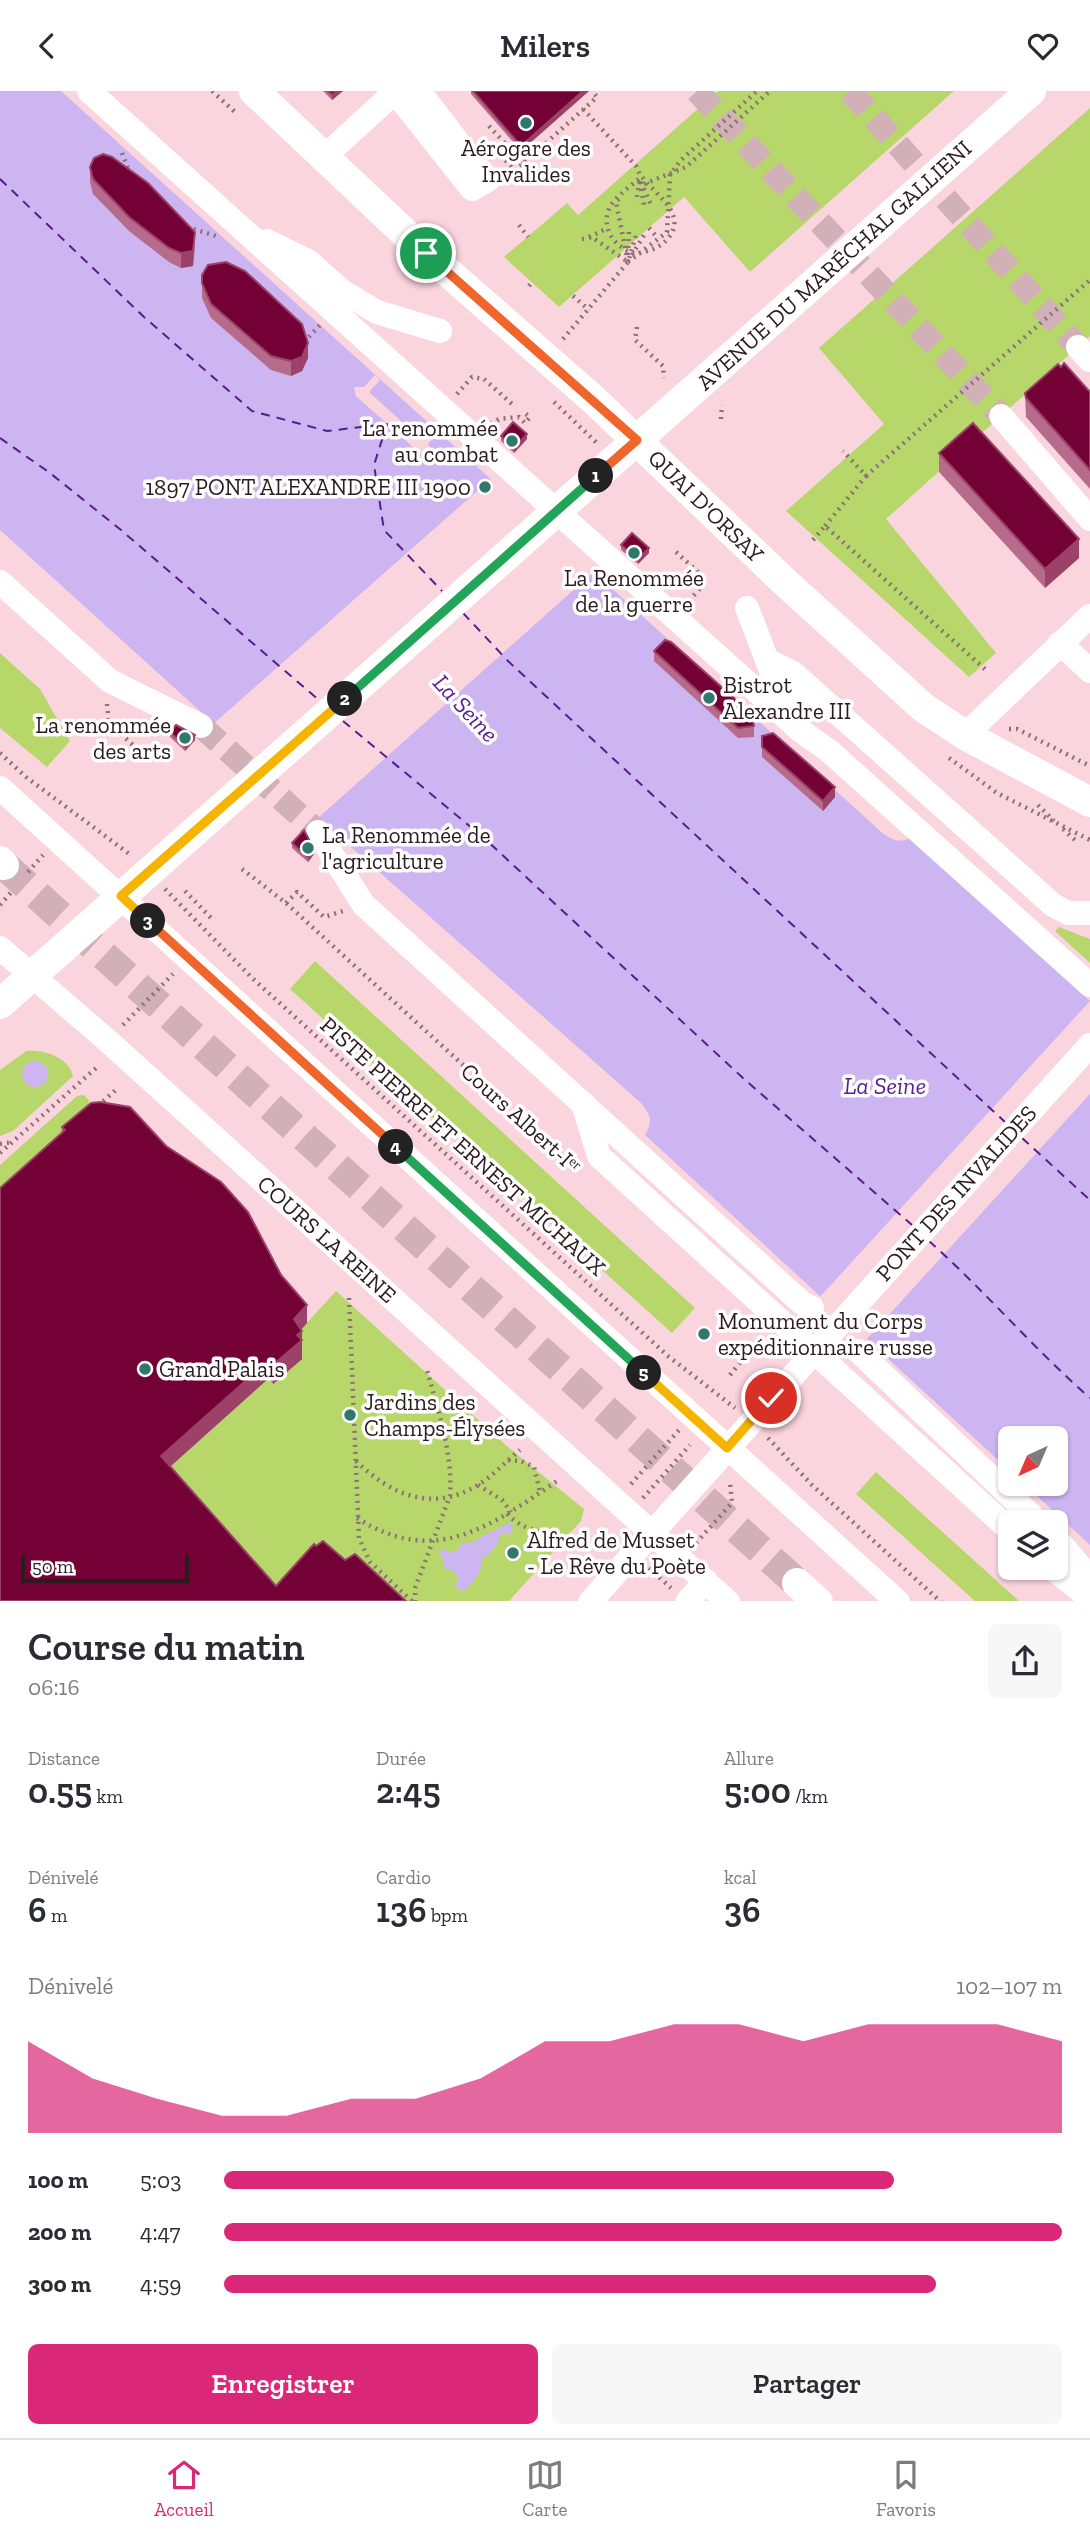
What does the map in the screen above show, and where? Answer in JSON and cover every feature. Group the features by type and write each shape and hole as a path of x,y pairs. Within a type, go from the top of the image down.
{"main road":[{"name":"QUAI D'ORSAY","path":"254,91 426,253 637,440 788,585 924,708 965,735 1090,802"},
{"name":"AVENUE DU MARÉCHAL GALLIENI","path":"0,1004 1031,91"}],"street":[{"path":"324,157 395,91 472,189 488,180 456,143 450,127 418,91"},
{"path":"90,92 230,233 801,731 828,750 1090,985"},
{"path":"230,233 308,261 342,291 377,312 440,331"},
{"path":"1001,416 1090,519"},
{"path":"0,582 110,681 201,726"},
{"path":"747,608 776,685 810,720 828,750"},
{"path":"965,735 1090,616"},
{"path":"1060,643 1090,671"},
{"path":"767,660 793,673 1053,905 1068,913 1090,913"},
{"path":"0,788 898,1601"},
{"path":"318,832 363,904 802,1303 812,1308"},
{"name":"COURS LA REINE","path":"0,949 108,1041 653,1533"},
{"name":"PONT DES INVALIDES","path":"590,1601 1090,1045"},
{"path":"583,1103 598,1156 818,1346 998,1518"},
{"path":"858,1350 1025,1510"},
{"path":"653,1533 729,1601"},
{"path":"1068,1552 1090,1578"},
{"path":"1066,1580 1087,1597 1090,1594"},
{"path":"682,1597 706,1581"}],"path":[{"path":"495,149 515,171 597,97 592,91"},
{"path":"628,263 667,232 670,175 681,160 757,91"},
{"path":"628,263 616,202 633,187 687,167 770,91"},
{"path":"583,109 636,166 652,207"},
{"path":"489,126 523,163"},
{"path":"118,143 131,177"},
{"path":"636,202 640,178"},
{"path":"640,178 644,205"},
{"path":"640,178 676,217 673,232 664,243 636,254 617,246 608,228 606,216 613,201 640,178"},
{"path":"519,225 528,236"},
{"path":"186,227 230,233"},
{"path":"608,228 584,239 592,237 628,263"},
{"path":"649,228 655,235"},
{"path":"628,263 629,230"},
{"path":"628,263 637,232"},
{"path":"556,347 628,263 644,235"},
{"path":"813,540 866,476 1090,280"},
{"path":"573,296 589,310"},
{"path":"304,342 322,324"},
{"path":"637,327 635,340 663,366 664,378"},
{"path":"472,377 484,379 512,404"},
{"path":"721,419 722,405"},
{"path":"508,419 519,417 525,423 530,417 522,411"},
{"path":"843,451 866,476"},
{"path":"825,526 986,670"},
{"path":"676,552 700,574 703,585"},
{"path":"106,710 109,723 133,745"},
{"path":"0,753 26,777 124,848"},
{"name":"Cours Albert-Iᵉʳ","path":"242,869 286,903 586,1177"},
{"path":"185,891 213,920"},
{"path":"286,903 297,891 324,917 338,913"},
{"name":"PISTE PIERRE ET ERNEST MICHAUX","path":"181,905 251,977 668,1356 730,1404"},
{"path":"118,1031 177,970"},
{"path":"0,1153 96,1068"},
{"path":"95,1109 118,1088"},
{"path":"112,1105 113,1093"},
{"path":"0,1144 13,1142"},
{"path":"349,1299 359,1538 370,1562 414,1601"},
{"path":"730,1375 761,1337 751,1328"},
{"path":"414,1601 426,1551 450,1496 451,1480 444,1434 427,1370"},
{"path":"626,1490 682,1427"},
{"path":"640,1501 695,1439"},
{"path":"769,1440 812,1485 941,1601"},
{"path":"354,1460 382,1484 408,1497 422,1500 450,1496 478,1485 520,1450"},
{"path":"508,1460 521,1461 534,1467 540,1492"},
{"path":"357,1518 388,1535 425,1541 466,1535 509,1513 557,1481"},
{"path":"478,1485 502,1500 509,1513 535,1532 570,1537 582,1546"},
{"path":"693,1547 732,1503"},
{"path":"644,1564 682,1597"}],"green space":[{"path":"718,91 954,91 750,272 684,197 559,307 504,257 567,203 578,215"},
{"path":"1090,108 1090,336 886,519 996,653 969,677 786,511 884,424 819,348"},
{"path":"0,653 40,689 70,741 47,767 0,728"},
{"path":"1059,927 1090,939 1090,963 1055,931"},
{"path":"315,961 695,1308 672,1333 290,989"},
{"path":"26,1051 40,1051 61,1059 71,1069 73,1076 13,1131 0,1136 0,1070"},
{"path":"84,1095 89,1100 88,1109 0,1191 0,1165 77,1096"},
{"name":"Jardins des Champs-Élysées","path":"336,1291 508,1447 584,1509 581,1521 509,1601 284,1601 161,1475 269,1378 273,1383 304,1326"},
{"path":"876,1472 1019,1601 975,1601 856,1494"}],"water":[{"name":"La Seine","path":"0,91 61,91 881,832 892,839 910,838 1090,1001 1090,1545 1068,1525 1068,1510 1052,1510 1037,1496 1068,1496 1068,1426 998,1426 998,1460 645,1135 650,1118 641,1103 318,818 0,530"},
{"path":"35,1061 44,1065 48,1074 44,1083 35,1087 26,1083 22,1074 26,1065"},
{"path":"511,1522 513,1530 508,1535 500,1533 497,1544 482,1559 479,1573 470,1585 463,1592 455,1586 458,1580 455,1572 443,1567 444,1559 439,1555 439,1551 445,1549 449,1553 459,1549 461,1543 477,1542 477,1539"}],"pier":[{"path":"375,375 380,380 369,392 422,440 434,428 438,432 428,444 432,453 429,457 424,457 356,396 354,387 364,387"},
{"path":"493,477 596,570 318,818 325,825 323,827 211,726"},
{"path":"1090,1001 1090,1094 865,1341 819,1298"}],"building":[{"name":"Aérogare des Invalides","path":"473,91 583,91 521,146"},
{"path":"103,154 112,157 148,183 195,232 193,251 181,253 169,248 129,217 93,179 90,167 94,158"},
{"path":"226,262 245,271 302,324 308,343 302,357 291,361 271,356 211,304 202,283 202,275 208,265"},
{"path":"1064,363 1090,392 1090,470 1026,398 1025,393 1058,364 1061,367"},
{"path":"513,422 527,434 514,448 501,436"},
{"path":"973,423 1079,539 1045,569 939,453"},
{"path":"632,533 649,548 638,559 621,545"},
{"path":"665,640 671,642 752,714 754,726 738,728 654,651"},
{"path":"176,725 195,735 185,746 170,732"},
{"path":"773,733 835,787 823,801 762,747 762,736"},
{"path":"304,830 314,849 308,857 292,843"},
{"name":"Grand Palais","path":"91,1103 130,1107 166,1146 221,1182 248,1212 281,1275 307,1305 294,1319 302,1331 297,1335 302,1340 273,1365 269,1360 161,1456 276,1586 314,1544 316,1546 323,1541 345,1560 355,1554 406,1601 0,1601 0,1188 65,1130 62,1127"}],"ferry route":[{"path":"0,179 144,317 252,411 327,431 387,424 374,465 384,530 442,591"},
{"path":"0,438 50,473 121,530 320,701"},
{"path":"463,613 508,661 1005,1122"},
{"path":"343,721 484,838 744,1079 912,1225"},
{"path":"1022,1138 1090,1200"},
{"path":"929,1241 1090,1398"}],"tunnel":[{"path":"697,91 1001,416"},
{"path":"850,91 1078,347"},
{"path":"201,726 318,832"},
{"path":"4,865 797,1583"}],"place":[{"name":"Aérogare des Invalides","path":"526,123"},
{"name":"La renommée au combat","path":"512,441"},
{"name":"1897 PONT ALEXANDRE III 1900","path":"485,487"},
{"name":"La Renommée de la guerre","path":"634,553"},
{"name":"Bistrot Alexandre III","path":"709,698"},
{"name":"La renommée des arts","path":"185,738"},
{"name":"La Renommée de l'agriculture","path":"308,848"},
{"name":"Monument du Corps expéditionnaire russe","path":"704,1334"},
{"name":"Grand Palais","path":"145,1369"},
{"name":"Jardins des Champs-Élysées","path":"350,1415"},
{"name":"Alfred de Musset - Le Rêve du Poète","path":"513,1553"}],"route":[{"path":"426,253 637,440 121,896 727,1448 771,1398"}]}
